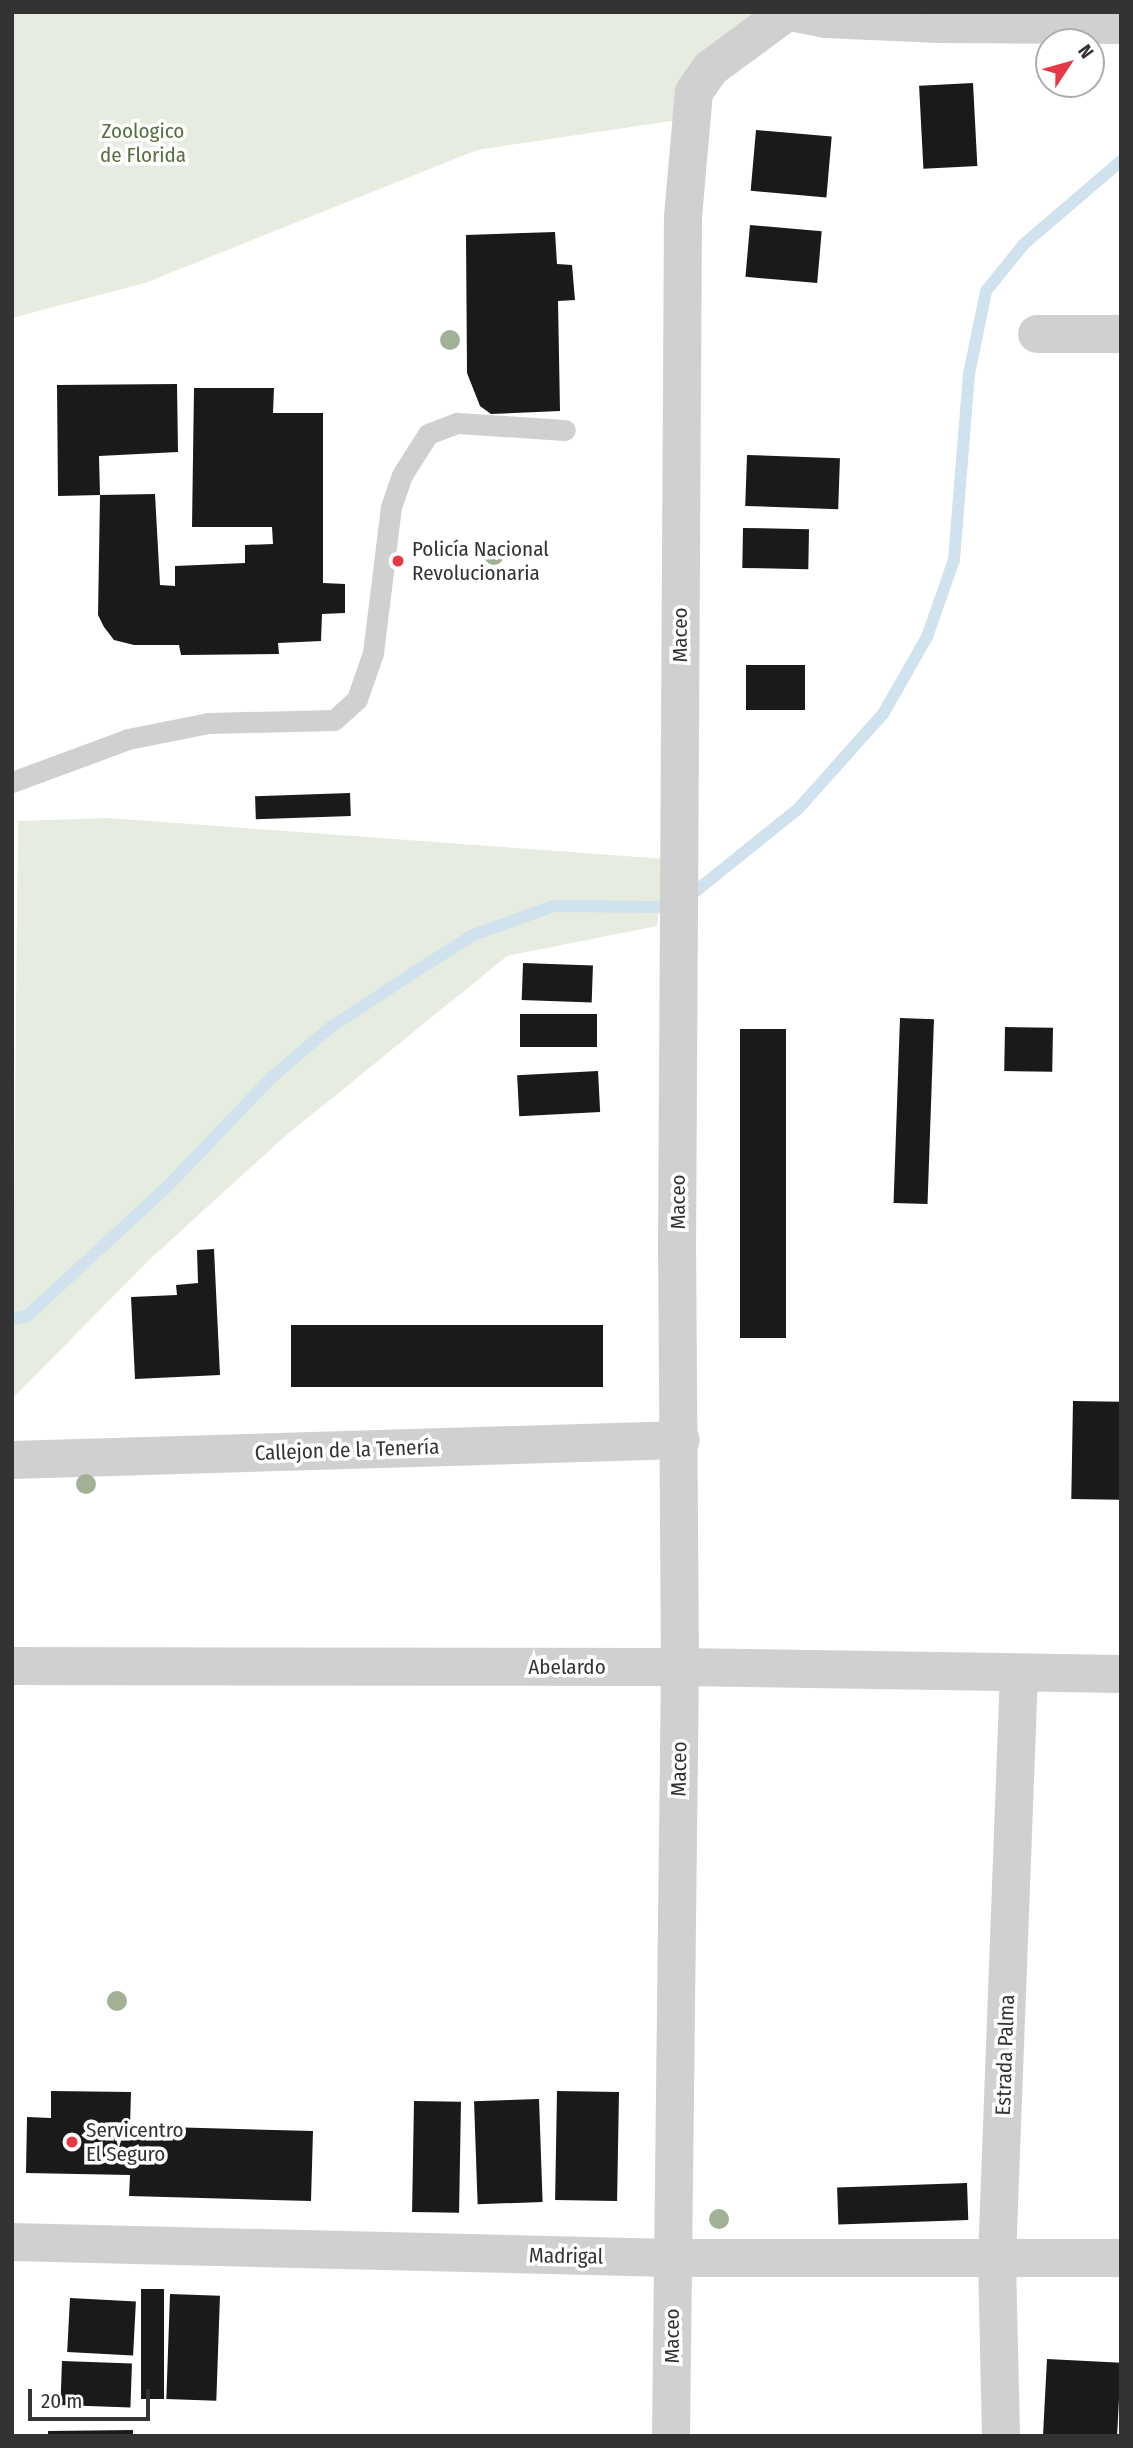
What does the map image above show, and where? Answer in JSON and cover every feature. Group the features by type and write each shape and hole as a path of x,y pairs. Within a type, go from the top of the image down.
{"street":[{"path":"789,12 825,19 939,24 1121,24"},
{"name":"Maceo","path":"671,2436 680,1667 678,950 683,217 695,92 711,68 789,12"},
{"path":"1037,334 1121,334"},
{"name":"Callejon de la Tenería","path":"12,1460 681,1440"},
{"name":"Abelardo","path":"12,1665 680,1667 1121,1674"},
{"name":"Estrada Palma","path":"1001,2436 998,2259 1019,1674"},
{"name":"Madrigal","path":"12,2242 672,2258 1121,2258"}],"lane":[{"path":"12,782 128,739 208,723 334,720 357,699 373,653 391,507 402,475 428,434 457,423 565,430"}],"green space":[{"name":"Zoologico de Florida","path":"12,12 797,12 678,120 477,150 145,283 12,318"},
{"path":"108,818 666,859 657,926 507,956 283,1138 148,1261 12,1399 18,821"}],"building":[{"path":"973,83 977,166 923,169 919,86"},
{"path":"756,130 832,137 826,197 751,191"},
{"path":"750,225 822,231 817,283 745,277"},
{"path":"555,232 557,264 572,265 575,300 558,301 560,411 491,414 480,406 467,373 466,235"},
{"path":"177,384 178,452 99,456 100,495 58,496 57,385"},
{"path":"194,388 274,388 273,413 323,413 323,583 345,584 345,613 322,614 321,641 278,643 279,654 181,655 179,645 134,645 114,640 98,615 100,495 155,494 160,585 175,586 175,566 245,563 245,545 273,544 272,527 192,527"},
{"path":"747,455 840,458 838,509 745,506"},
{"path":"743,528 809,529 808,569 742,568"},
{"path":"746,665 805,665 805,710 746,710"},
{"path":"350,793 351,816 256,819 255,796"},
{"path":"523,963 593,965 592,1002 522,1000"},
{"path":"520,1014 597,1014 597,1047 520,1047"},
{"path":"900,1018 934,1019 928,1204 894,1203"},
{"path":"1005,1027 1053,1028 1052,1072 1004,1071"},
{"path":"740,1029 786,1029 786,1338 740,1338"},
{"path":"598,1071 600,1112 519,1116 517,1075"},
{"path":"214,1249 220,1375 135,1379 131,1297 177,1295 176,1285 198,1283 197,1250"},
{"path":"291,1325 603,1325 603,1387 291,1387"},
{"path":"1073,1401 1121,1402 1119,1500 1071,1499"},
{"path":"51,2091 131,2092 130,2126 313,2131 311,2201 129,2196 130,2175 26,2173 27,2117 51,2118"},
{"path":"557,2091 619,2092 617,2201 555,2200"},
{"path":"539,2099 543,2202 478,2204 474,2101"},
{"path":"414,2101 461,2102 459,2213 412,2212"},
{"path":"967,2183 968,2220 838,2225 837,2188"},
{"path":"141,2289 164,2289 164,2399 141,2399"},
{"path":"170,2294 220,2296 216,2401 166,2399"},
{"path":"70,2298 136,2301 133,2355 67,2352"},
{"path":"1047,2359 1121,2363 1117,2436 1043,2436"},
{"path":"62,2361 132,2363 130,2407 60,2405"},
{"path":"133,2430 133,2436 48,2436 48,2431"}],"waterway":[{"path":"12,1319 27,1316 169,1185 271,1078 331,1027 407,977 473,935 554,906 660,907 691,895 798,809 883,714 927,637 954,560 969,374 986,291 1024,244 1121,161"}],"place":[{"name":"Policía Nacional Revolucionaria","path":"398,561"},
{"name":"Servicentro El Seguro","path":"72,2142"}]}
